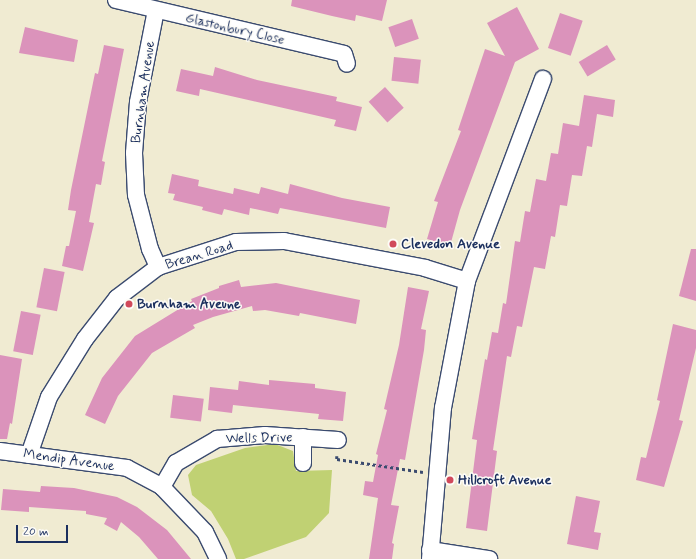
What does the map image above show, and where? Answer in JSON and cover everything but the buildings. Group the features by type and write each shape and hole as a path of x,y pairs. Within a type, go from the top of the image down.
{"street":[{"name":"Glastonbury Close","path":"116,0 344,54 347,64"},
{"name":"Burnham Avenue","path":"156,10 138,102 134,153 136,195 150,249 158,267"},
{"path":"489,559 430,555 435,473 442,408 467,281 543,79"},
{"name":"Brean Road","path":"29,455 49,397 84,339 117,298 158,267 236,242 284,241 425,268 467,281"},
{"name":"Wells Drive","path":"162,487 176,463 217,439 265,435 338,440"},
{"name":"Wells Drive","path":"303,463 304,437"},
{"name":"Mendip Avenue","path":"0,451 127,468 162,487 205,532 218,559"}],"path":[{"path":"338,440 337,459 435,473"}],"green space":[{"path":"275,444 293,451 296,471 332,470 329,513 306,537 244,559 236,559 228,539 211,511 192,495 188,475 196,465 245,448"}],"place":[{"name":"Clevedon Avenue","path":"393,244"},
{"name":"Burnham Aveune","path":"129,304"},
{"name":"Hillcroft Avenue","path":"450,480"}]}
